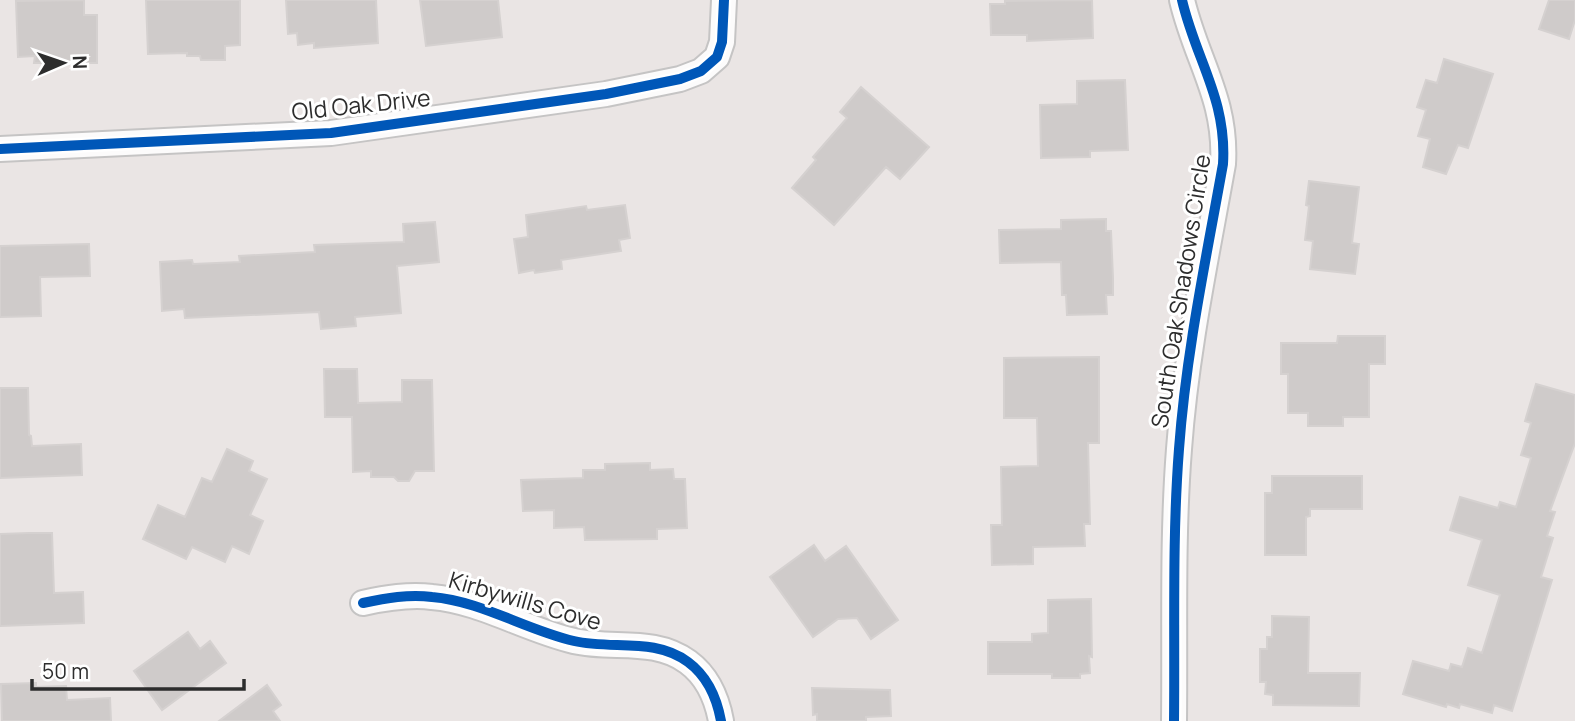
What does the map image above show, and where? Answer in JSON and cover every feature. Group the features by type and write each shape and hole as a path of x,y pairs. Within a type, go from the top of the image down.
{"street":[{"name":"Old Oak Drive","path":"0,149 331,132 606,94 680,79 701,71 717,57 723,34 724,0"},
{"name":"South Oak Shadows Circle","path":"1174,721 1176,493 1179,447 1188,362 1225,142 1216,95 1182,0"},
{"name":"Kirbywills Cove","path":"363,603 387,598 433,597 456,601 576,641 642,645 667,650 689,663 706,682 718,706 721,721"}],"building":[{"path":"84,0 84,15 97,15 97,63 34,63 35,56 18,57 16,1"},
{"path":"146,0 240,0 240,45 225,46 225,60 201,60 200,56 187,56 187,53 148,54"},
{"path":"286,0 376,0 378,43 314,48 314,43 298,45 297,33 288,34"},
{"path":"420,0 498,0 502,37 426,46"},
{"path":"1092,0 1093,38 1027,41 1027,35 991,35 990,4 1005,4 1005,1"},
{"path":"1549,0 1575,0 1575,20 1569,39 1539,29"},
{"path":"1444,59 1493,74 1468,148 1458,145 1446,174 1423,167 1430,139 1418,136 1426,110 1417,107 1426,80 1437,83"},
{"path":"1125,80 1128,150 1090,151 1090,157 1041,158 1040,105 1077,104 1077,81"},
{"path":"861,87 929,147 900,179 886,167 834,225 792,188 816,160 813,157 847,118 840,112"},
{"path":"1309,181 1359,187 1352,243 1359,244 1355,274 1310,269 1313,241 1305,240"},
{"path":"625,205 630,238 619,240 621,251 561,260 562,269 519,273 514,239 528,237 526,215 586,206 587,210"},
{"path":"1106,219 1106,231 1111,231 1113,278 1113,295 1106,295 1107,314 1067,315 1066,295 1062,295 1061,262 1000,263 999,230 1061,229 1061,220"},
{"path":"435,222 439,262 397,266 401,313 355,317 356,326 321,329 319,312 185,318 184,309 162,311 160,262 240,262 239,256 315,252 314,245 404,242 403,224"},
{"path":"89,244 90,276 40,277 41,316 0,317 0,246"},
{"path":"1338,336 1385,336 1385,364 1369,364 1369,417 1343,417 1343,426 1308,426 1308,413 1288,413 1288,374 1281,374 1281,343 1337,343"},
{"path":"1099,357 1099,443 1088,443 1090,524 1084,524 1085,546 1033,547 1033,564 992,565 991,525 1002,525 1001,467 1038,466 1037,418 1004,418 1004,358"},
{"path":"324,369 357,369 358,403 402,402 402,380 432,380 434,471 415,471 409,481 398,481 394,477 371,477 371,471 353,472 352,417 325,417"},
{"path":"1536,384 1575,395 1575,443 1550,511 1555,512 1547,536 1553,538 1541,577 1552,580 1512,711 1494,705 1492,713 1460,704 1459,708 1447,704 1446,707 1403,694 1413,661 1449,671 1451,664 1462,667 1468,648 1482,653 1500,595 1468,585 1482,540 1450,530 1460,497 1498,508 1500,502 1516,507 1531,458 1521,455 1531,423 1525,421"},
{"path":"0,388 28,388 29,435 32,446 81,444 82,475 0,478"},
{"path":"227,449 253,461 249,471 267,479 250,515 263,521 249,554 232,546 225,562 192,547 186,559 143,539 158,505 185,517 202,478 212,482"},
{"path":"650,463 650,470 673,469 674,479 685,479 687,528 657,529 657,539 585,540 584,527 554,528 554,510 523,511 521,480 583,478 583,470 605,470 605,464"},
{"path":"1272,476 1362,476 1362,509 1310,509 1310,516 1306,517 1306,555 1265,555 1265,493 1272,493"},
{"path":"52,533 54,593 83,592 84,623 0,626 0,534"},
{"path":"814,545 825,561 846,546 898,620 871,639 857,618 838,619 813,637 770,577"},
{"path":"1091,599 1090,673 1080,674 1080,678 1052,678 1052,674 988,674 988,642 1032,642 1032,634 1048,633 1048,600"},
{"path":"1272,616 1309,617 1308,673 1360,673 1359,706 1273,705 1273,695 1265,694 1266,682 1260,682 1260,649 1267,649 1267,637 1272,637"},
{"path":"188,632 200,649 210,641 226,663 162,710 134,671"},
{"path":"36,683 36,687 66,686 67,700 110,698 111,721 2,721 1,684"},
{"path":"267,685 281,705 273,711 280,721 219,721"},
{"path":"812,688 890,690 891,716 866,717 866,721 817,721 817,714 813,715"}],"cycle path":[{"path":"0,149 331,133 606,94 680,79 701,71 717,57 722,42 724,0"},
{"path":"1174,721 1175,551 1182,413 1203,271 1223,164 1220,119 1182,0"},
{"path":"363,603 406,596 450,600 574,641 661,649 688,662 701,674 714,696 721,721"}]}
